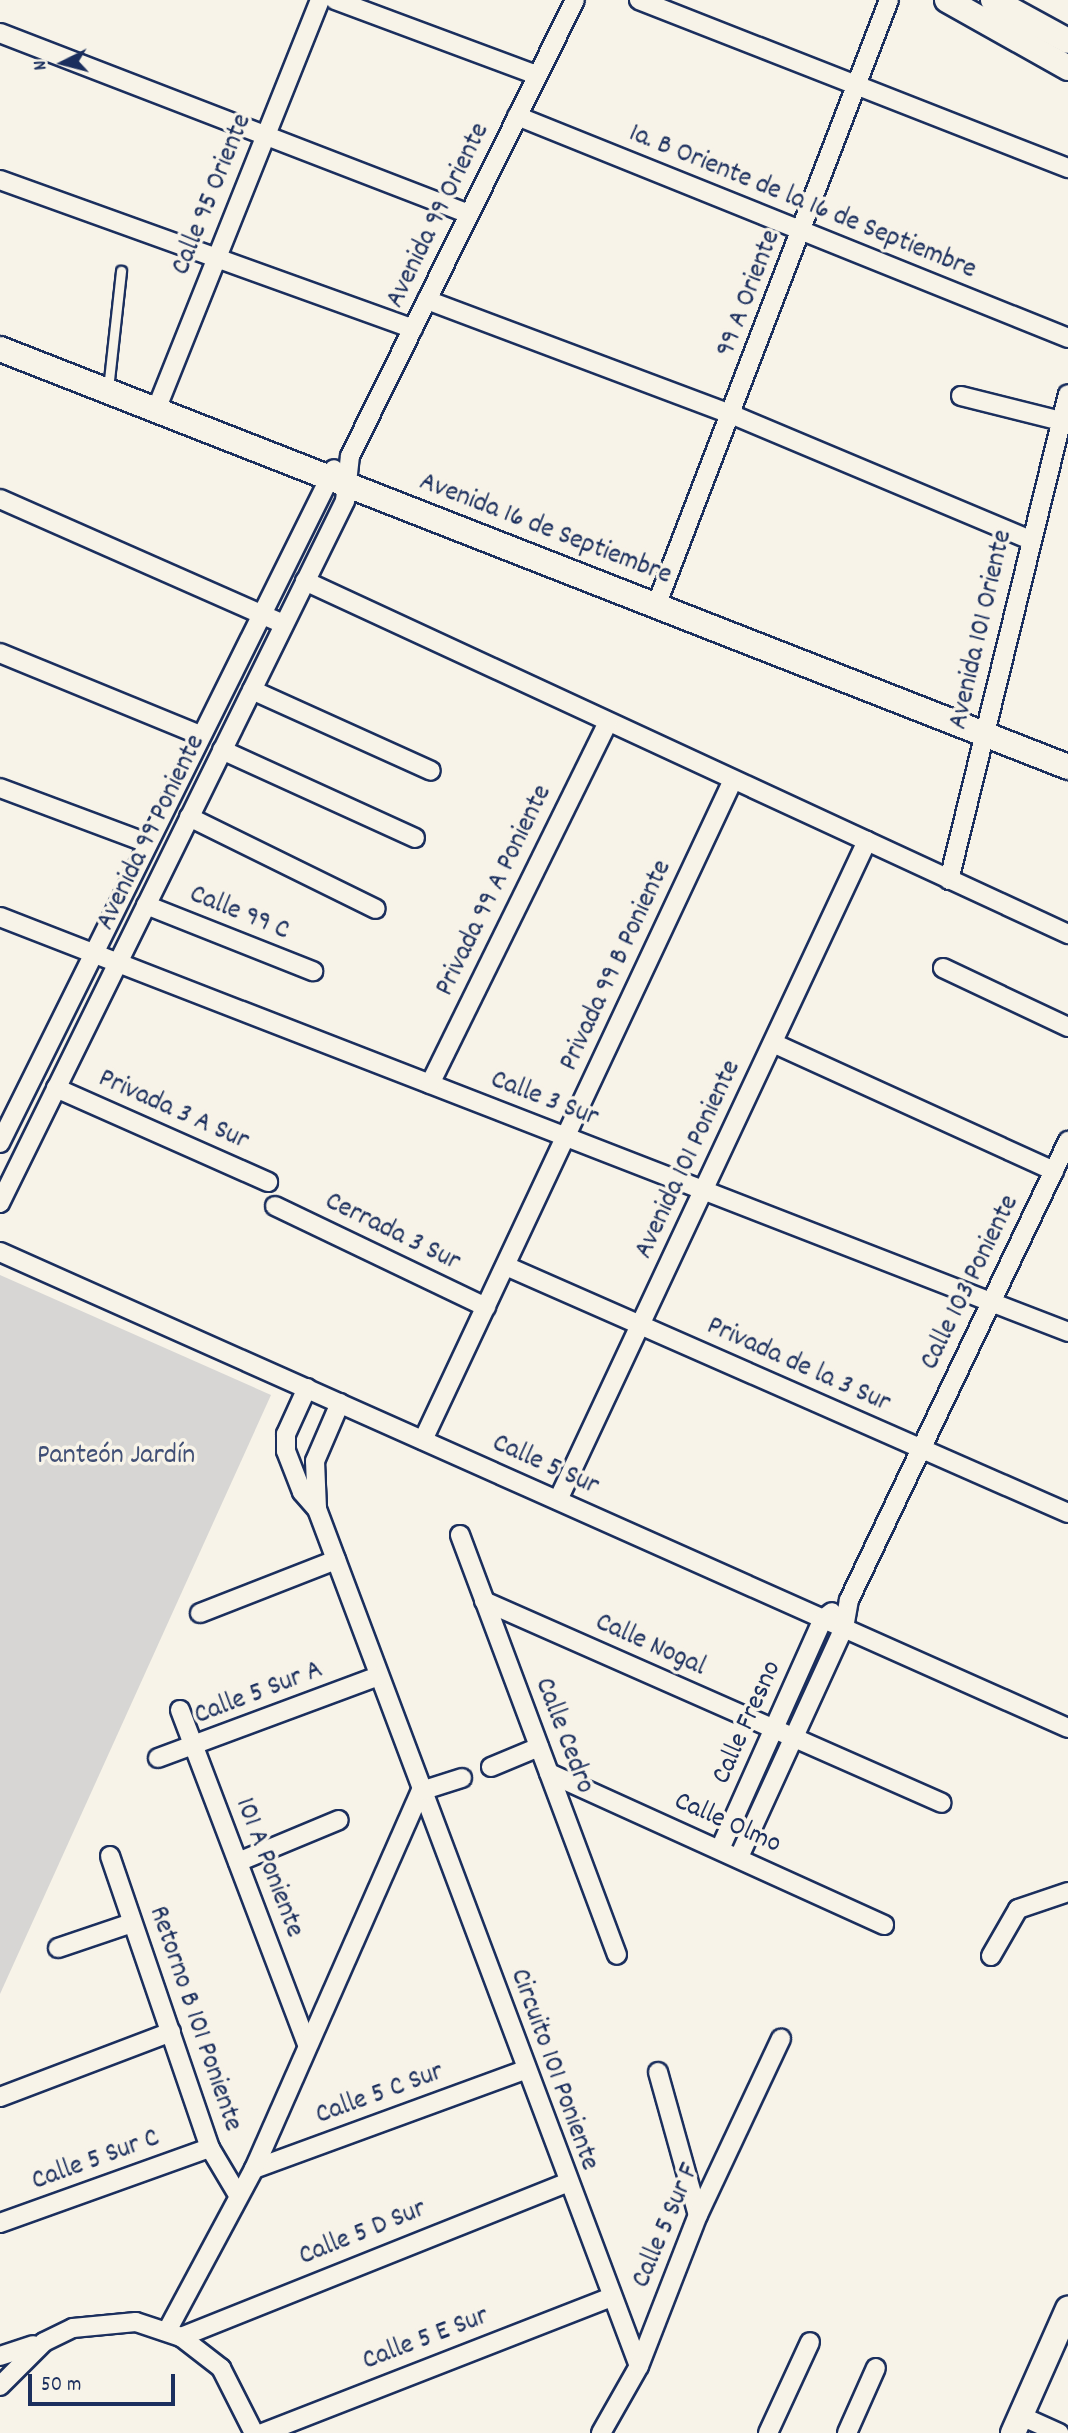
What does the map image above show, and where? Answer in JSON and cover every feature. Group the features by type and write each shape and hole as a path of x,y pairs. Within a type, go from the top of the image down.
{"main road":[{"path":"947,0 1068,68"},
{"path":"993,0 1068,41"},
{"name":"Avenida 16 de Septiembre","path":"0,349 1068,768"},
{"path":"1017,2424 1068,2309"}],"street":[{"name":"Calle 95 Oriente","path":"156,410 320,0"},
{"path":"335,0 537,75"},
{"name":"Avenida 99 Oriente","path":"336,480 575,0"},
{"path":"639,0 1068,168"},
{"name":"99 A Oriente","path":"656,606 733,415 889,0"},
{"path":"0,33 469,214"},
{"name":"1a. B Oriente de la 16 de Septiembre","path":"517,116 1068,338"},
{"path":"0,180 214,261 413,329"},
{"path":"427,300 733,415 1030,540"},
{"name":"Avenida 101 Oriente","path":"949,880 1030,540 1068,394"},
{"path":"961,396 1061,421"},
{"name":"Avenida 99 Poniente","path":"0,1203 305,581 336,480"},
{"name":"Avenida 99 Poniente","path":"0,1143 8,1106 93,953 260,613 336,480"},
{"path":"0,499 284,624"},
{"path":"305,581 1068,934"},
{"path":"0,653 200,734"},
{"path":"252,690 431,771"},
{"name":"Privada 99 A Poniente","path":"430,1084 608,722"},
{"path":"222,751 415,838"},
{"name":"Privada 99 B Poniente","path":"424,1440 733,780"},
{"path":"0,788 147,843"},
{"path":"189,817 376,909"},
{"name":"Avenida 101 Poniente","path":"558,1500 867,841"},
{"name":"Calle 99 C","path":"146,905 313,971"},
{"name":"Calle 3 Sur","path":"0,917 1068,1332"},
{"path":"943,968 1068,1027"},
{"path":"773,1042 1054,1171"},
{"name":"Privada 3 A Sur","path":"56,1088 268,1182"},
{"name":"Calle 103 Poniente","path":"844,1628 849,1600 1068,1141"},
{"name":"Cerrada 3 Sur","path":"275,1206 486,1307"},
{"name":"Calle 5 Sur","path":"0,1252 1068,1728"},
{"name":"Privada de la 3 Sur","path":"506,1266 1068,1513"},
{"name":"Circuito 101 Poniente","path":"307,1388 286,1434 286,1451 302,1492 317,1509"},
{"name":"Circuito 101 Poniente","path":"340,1403 315,1461 317,1509 609,2298 639,2366"},
{"name":"Calle Cedro","path":"460,1535 617,1955"},
{"path":"200,1613 336,1560"},
{"name":"Calle 103 Poniente","path":"823,1619 849,1600"},
{"name":"Calle Nogal","path":"484,1601 941,1802"},
{"name":"Calle Fresno","path":"720,1849 823,1619"},
{"name":"Calle Fresno","path":"739,1857 844,1628"},
{"name":"Calle 5 Sur A","path":"159,1758 379,1676"},
{"name":"101 A Poniente","path":"180,1710 307,2045"},
{"path":"491,1767 539,1747"},
{"name":"Calle Olmo","path":"549,1773 884,1925"},
{"path":"174,2334 238,2195 254,2169 421,1791 462,1778"},
{"path":"237,1862 338,1820"},
{"name":"Retorno B 101 Poniente","path":"110,1856 210,2148 238,2195"},
{"path":"991,1956 1018,1909 1068,1892"},
{"path":"58,1948 132,1923"},
{"path":"0,2097 171,2032"},
{"name":"Calle 5 Sur F","path":"603,2433 639,2366 698,2215 781,2039"},
{"name":"Calle 5 C Sur","path":"254,2169 524,2070"},
{"path":"658,2072 698,2215"},
{"name":"Calle 5 Sur C","path":"0,2223 210,2148"},
{"name":"Calle 5 D Sur","path":"174,2334 566,2183"},
{"name":"Calle 5 E Sur","path":"264,2433 609,2298"},
{"path":"0,2356 104,2322 174,2334 229,2378 254,2433"},
{"path":"0,2386 44,2342"},
{"path":"768,2433 810,2342"},
{"path":"847,2433 876,2368"},
{"path":"1017,2424 1059,2433"}],"lane":[{"path":"108,391 121,271"}],"green space":[{"name":"Panteón Jardín","path":"0,1275 271,1395 0,1994"}]}
